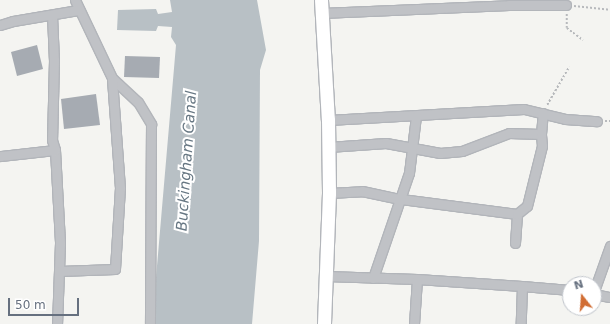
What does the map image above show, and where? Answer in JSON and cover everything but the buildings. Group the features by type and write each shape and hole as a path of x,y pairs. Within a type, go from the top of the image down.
{"street":[{"path":"75,0 78,10 112,78 138,102 151,124 150,324"},
{"path":"324,324 329,193 328,120 321,6 509,2 566,5"},
{"path":"0,25 13,21 78,10"},
{"path":"52,15 54,60 52,140 55,150 59,271 57,324"},
{"path":"59,271 115,269 120,188 112,78"},
{"path":"328,120 524,109 565,119 597,120"},
{"path":"329,193 362,191 401,199 517,214 527,206 542,146 542,113"},
{"path":"373,278 409,173 416,116"},
{"path":"328,147 386,142 411,149 440,153 462,151 509,133 541,134"},
{"path":"0,156 55,150"},
{"path":"515,243 517,214"},
{"path":"600,276 610,249"},
{"path":"326,276 417,279 562,289"},
{"path":"414,324 417,279"},
{"path":"521,324 522,286"}],"path":[{"path":"583,40 567,28 566,5 610,10"},
{"path":"542,113 570,67"}],"water":[{"name":"Buckingham Canal","path":"170,0 257,0 266,50 260,70 259,241 252,324 152,324 176,45 171,37 172,27 158,26 156,31 117,30 118,10 156,9 158,14 172,12"}]}
